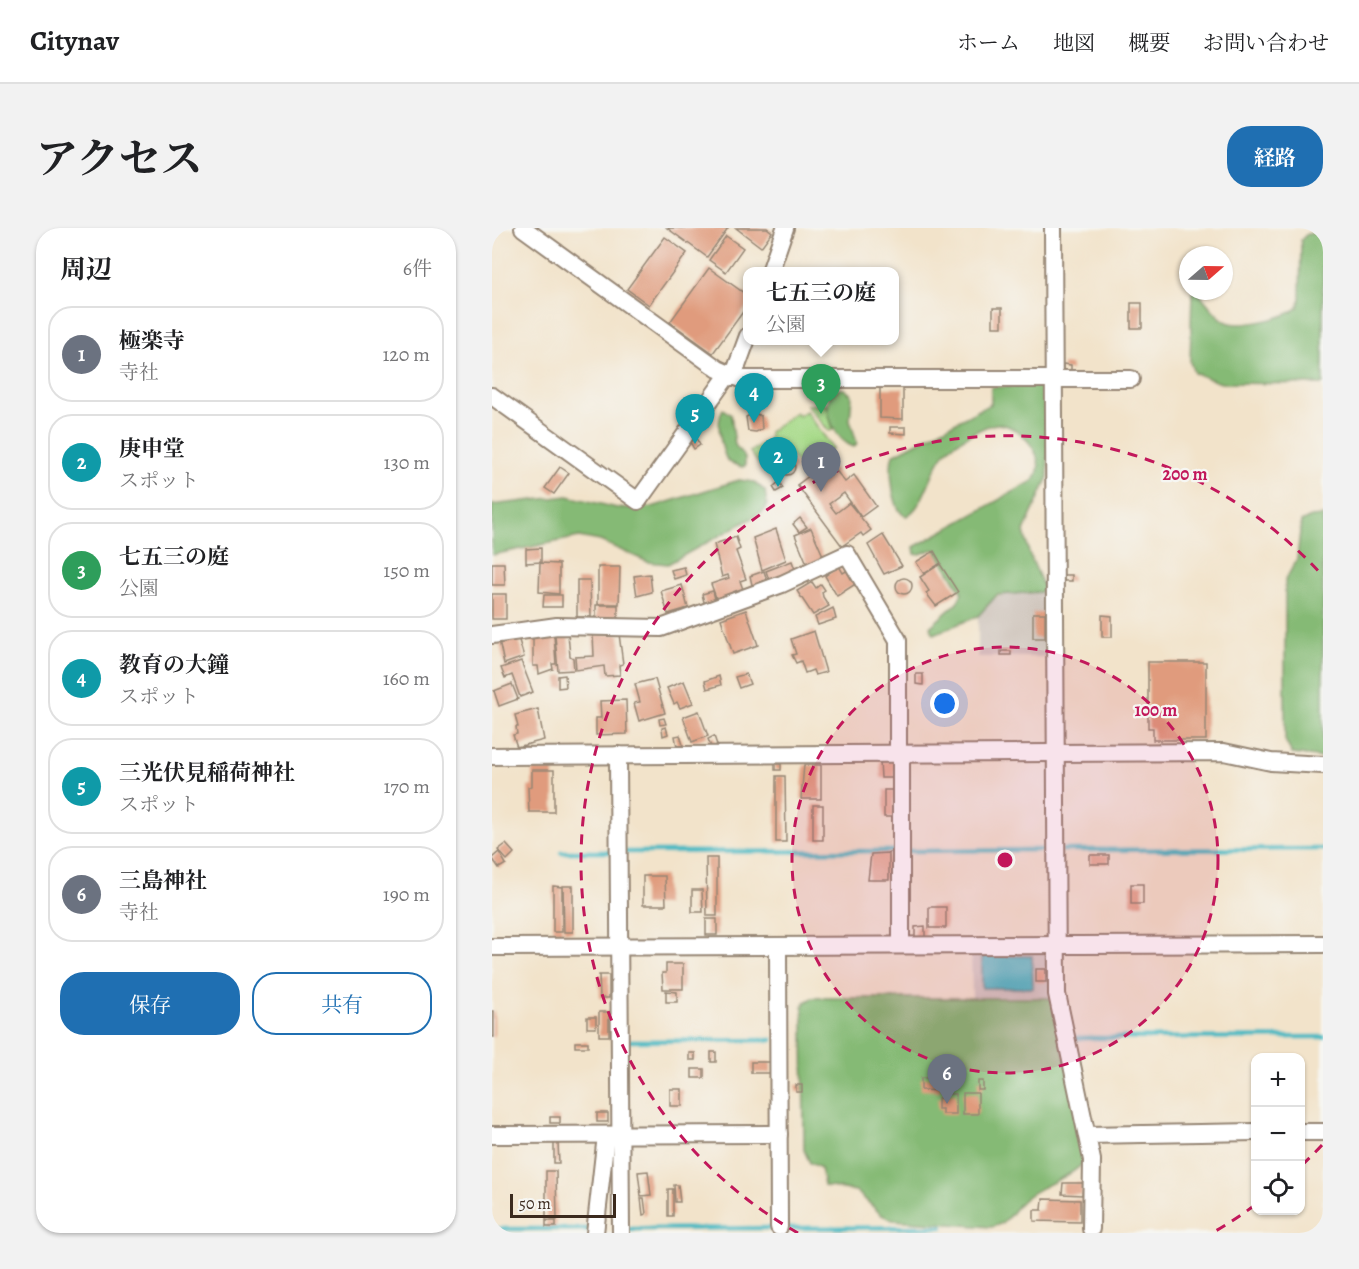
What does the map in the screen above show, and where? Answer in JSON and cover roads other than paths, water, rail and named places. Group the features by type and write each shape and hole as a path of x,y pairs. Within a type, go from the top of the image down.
{"street":[{"path":"523,228 730,376 754,379 1131,379"},
{"path":"772,267 785,228"},
{"path":"1053,228 1057,994 1092,1160 1091,1230"},
{"path":"492,396 638,501 730,376 743,345"},
{"path":"492,635 557,626 661,628 782,584 847,554 898,640 901,945"},
{"path":"492,756 1224,752 1271,762 1323,765"},
{"path":"618,755 619,947 613,1135 621,1233"},
{"path":"492,947 1323,944"},
{"path":"778,946 779,1227"},
{"path":"1087,1135 1251,1132"},
{"path":"1305,1132 1323,1132"},
{"path":"492,1135 779,1134"},
{"path":"595,1233 613,1135"}],"water":[{"path":"982,956 1032,956 1033,988 982,988"}],"waterway":[{"path":"1063,850 1323,849"},
{"path":"908,851 1050,850"},
{"path":"625,852 895,851"},
{"path":"561,852 612,852"},
{"path":"1073,1038 1323,1037"},
{"path":"625,1041 772,1040"},
{"path":"785,1228 942,1227"},
{"path":"626,1229 773,1228"},
{"path":"492,1229 590,1229"}],"place":[{"name":"七五三の庭","path":"821,414"},
{"name":"教育の大鐘","path":"754,423"},
{"name":"三光伏見稲荷神社","path":"695,444"},
{"name":"庚申堂","path":"778,487"},
{"name":"極楽寺","path":"821,492"},
{"name":"三島神社","path":"947,1104"}]}
